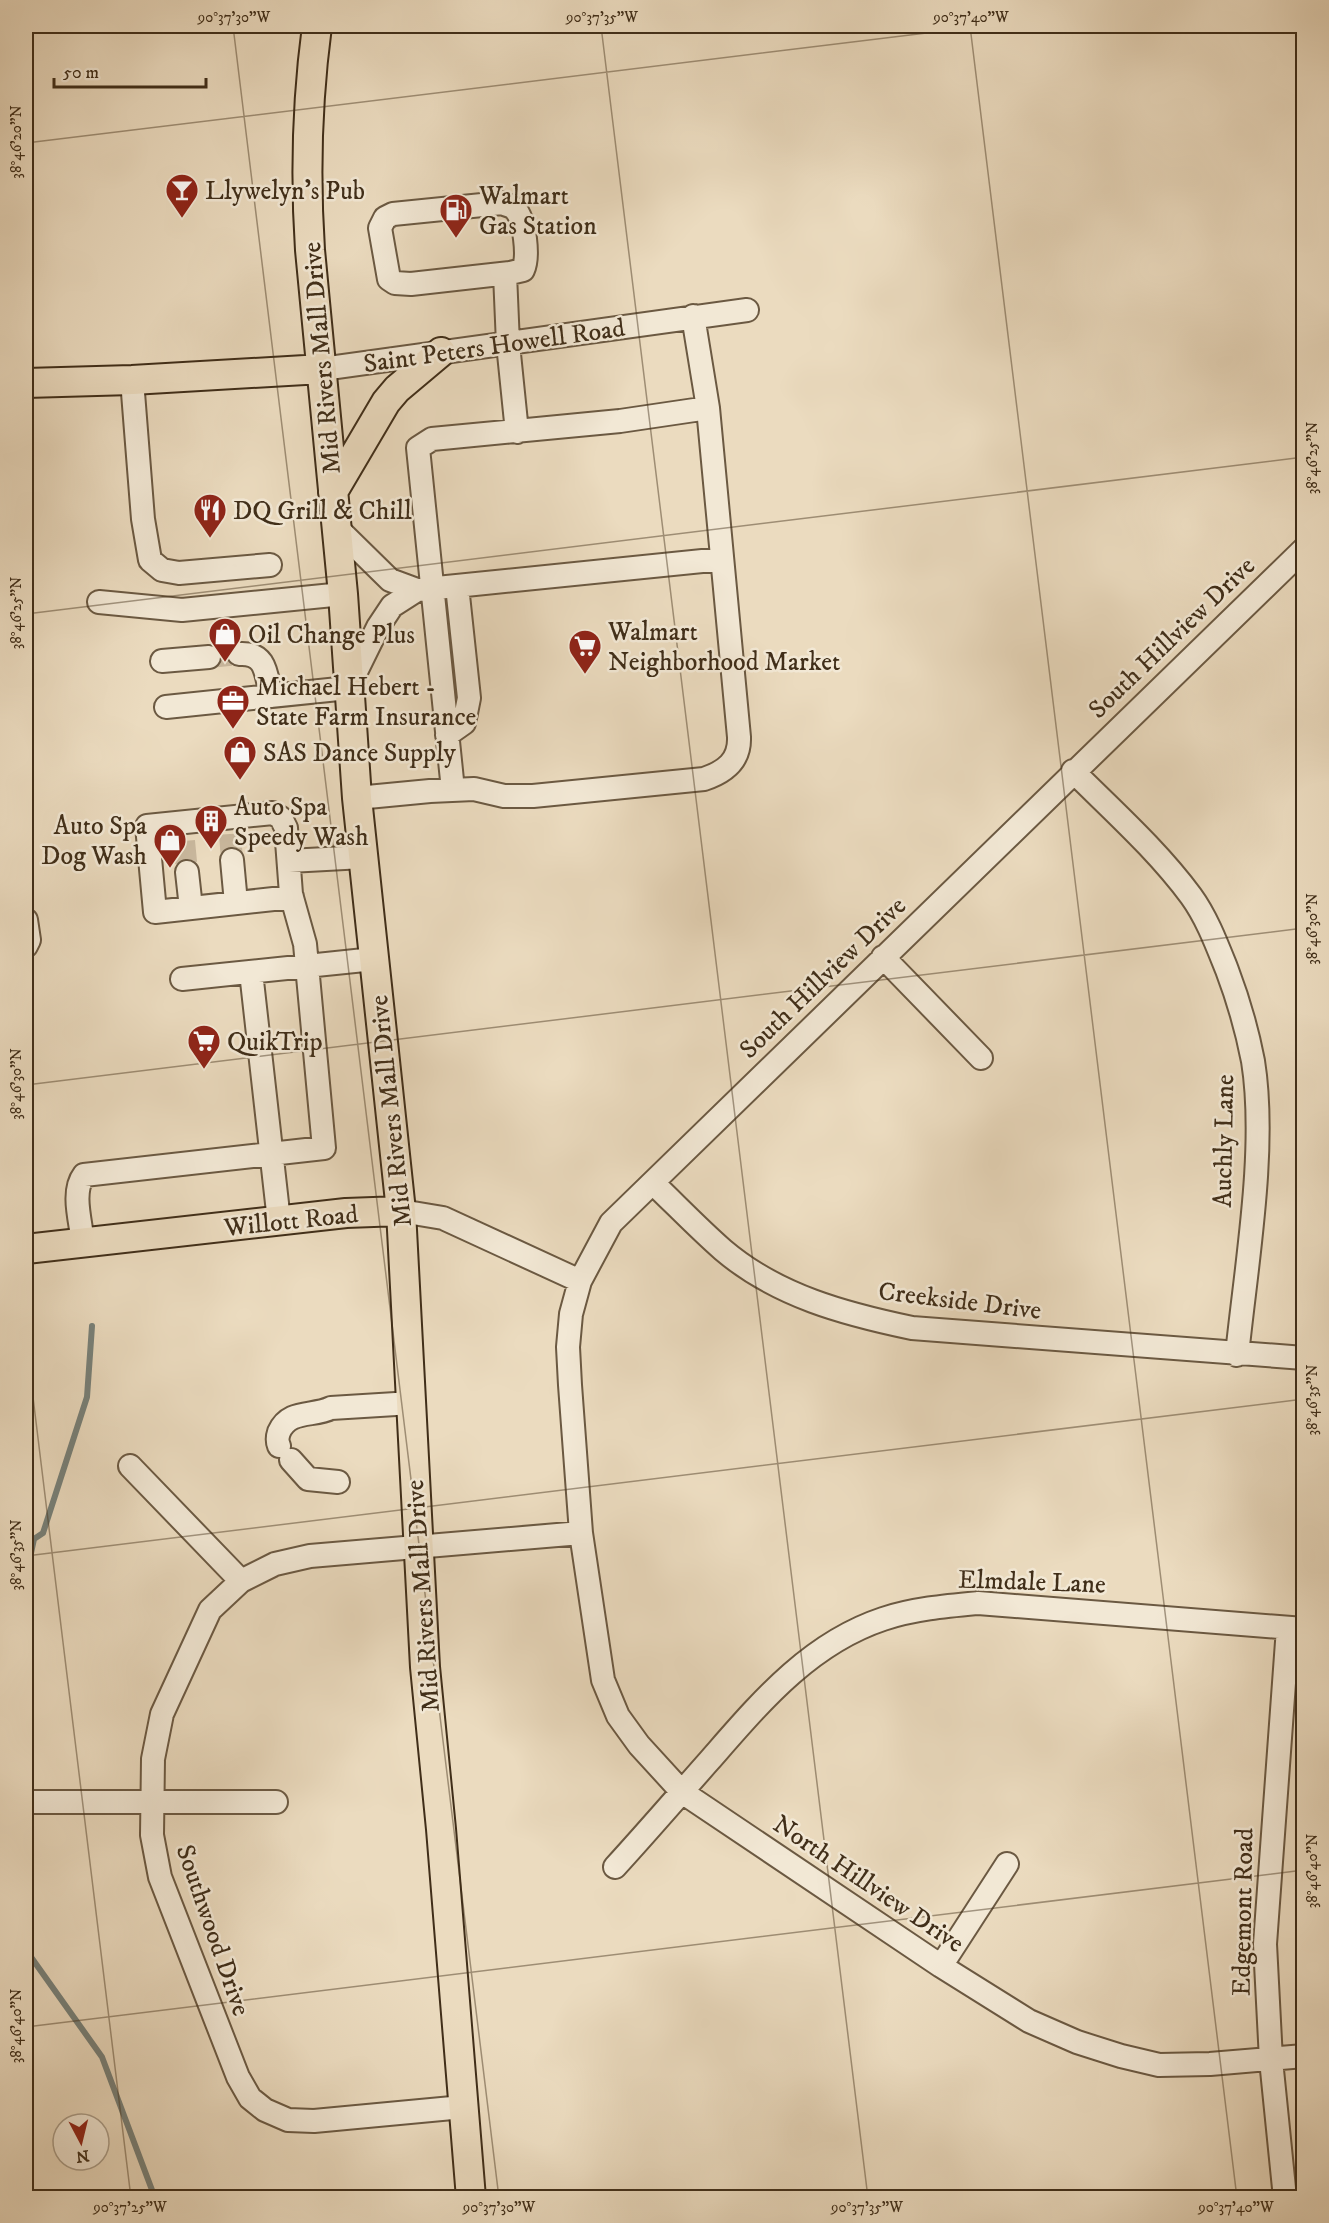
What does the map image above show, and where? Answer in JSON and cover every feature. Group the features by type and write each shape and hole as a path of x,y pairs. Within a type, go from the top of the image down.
{"main road":[{"name":"Mid Rivers Mall Drive","path":"317,26 308,111 307,181 310,250 343,594 357,798 401,1211 425,1666 441,1829 471,2198"},
{"path":"333,492 386,402 397,389 441,352"},
{"name":"Saint Peters Howell Road","path":"26,383 132,380 322,369"},
{"name":"Willott Road","path":"26,1249 346,1213 401,1211"}],"street":[{"path":"502,203 509,205 519,218 525,264 517,272 505,274 411,284 396,283 386,275 381,221 393,214 502,203"},
{"path":"505,274 508,344 517,432"},
{"name":"Saint Peters Howell Road","path":"322,369 747,310"},
{"path":"357,798 474,789 504,796 533,796 704,779 723,772 740,747 708,408 693,316"},
{"path":"132,380 150,560 162,570 179,573 270,565"},
{"path":"453,790 447,735 424,589 418,448 432,439 517,432 708,408"},
{"path":"336,527 390,580 424,589 722,559"},
{"name":"South Hillview Drive","path":"581,1533 568,1347 572,1314 580,1281 611,1222 1304,549"},
{"path":"447,735 464,723 469,698 457,586"},
{"path":"166,707 348,688 378,627 392,606 424,589"},
{"path":"99,602 182,610 343,594"},
{"path":"239,654 251,653 264,666 271,696"},
{"path":"162,661 209,657"},
{"name":"Auchly Lane","path":"1073,771 1158,856 1192,898 1216,943 1238,999 1253,1061 1257,1115 1254,1186 1237,1355"},
{"path":"83,1243 78,1195 80,1180 84,1175 324,1148 305,967 305,944 292,897 286,828 281,818 273,813 229,826 183,832 147,826 154,912 292,897"},
{"path":"289,861 363,857"},
{"path":"232,860 236,903"},
{"path":"187,872 191,908"},
{"path":"26,920 29,940 26,946"},
{"path":"883,957 981,1058"},
{"path":"182,979 374,959"},
{"path":"251,972 279,1221"},
{"name":"Creekside Drive","path":"653,1183 724,1251 751,1269 814,1303 853,1316 912,1328 1237,1355 1304,1358"},
{"name":"Willott Road","path":"401,1211 443,1218 580,1281"},
{"path":"338,1482 308,1479 285,1453 278,1436 287,1419 298,1415 321,1413 331,1408 412,1403"},
{"path":"130,1466 241,1581"},
{"name":"Southwood Drive","path":"464,2107 314,2121 288,2120 265,2110 250,2098 238,2077 160,1877 152,1835 151,1801 153,1759 162,1714 210,1610 241,1581 275,1564 310,1556 581,1533"},
{"name":"North Hillview Drive","path":"581,1533 603,1680 618,1716 639,1745 682,1792 941,1966 1029,2021 1077,2042 1159,2065 1271,2060 1304,2056"},
{"name":"Elmdale Lane","path":"615,1867 766,1696 800,1665 842,1638 883,1619 936,1607 978,1604 1296,1628"},
{"name":"Edgemont Road","path":"1285,2198 1271,2060 1265,1944 1296,1628"},
{"path":"26,1802 276,1802"},
{"path":"941,1966 1007,1864"}],"waterway":[{"path":"26,1576 34,1539 43,1533 87,1397 92,1326"},
{"path":"26,1920 28,1913"},
{"path":"26,1950 102,2057 155,2198"}],"tunnel":[{"path":"209,657 239,654"},
{"path":"230,834 232,860"},
{"path":"184,841 187,872"}],"place":[{"name":"Llywelyn's Pub","path":"182,219"},
{"name":"Walmart Gas Station","path":"456,239"},
{"name":"DQ Grill & Chill","path":"210,539"},
{"name":"Oil Change Plus","path":"225,663"},
{"name":"Walmart Neighborhood Market","path":"585,675"},
{"name":"Michael Hebert - State Farm Insurance","path":"233,730"},
{"name":"SAS Dance Supply","path":"240,781"},
{"name":"Auto Spa Speedy Wash","path":"211,850"},
{"name":"Auto Spa Dog Wash","path":"170,869"},
{"name":"QuikTrip","path":"204,1070"}]}
